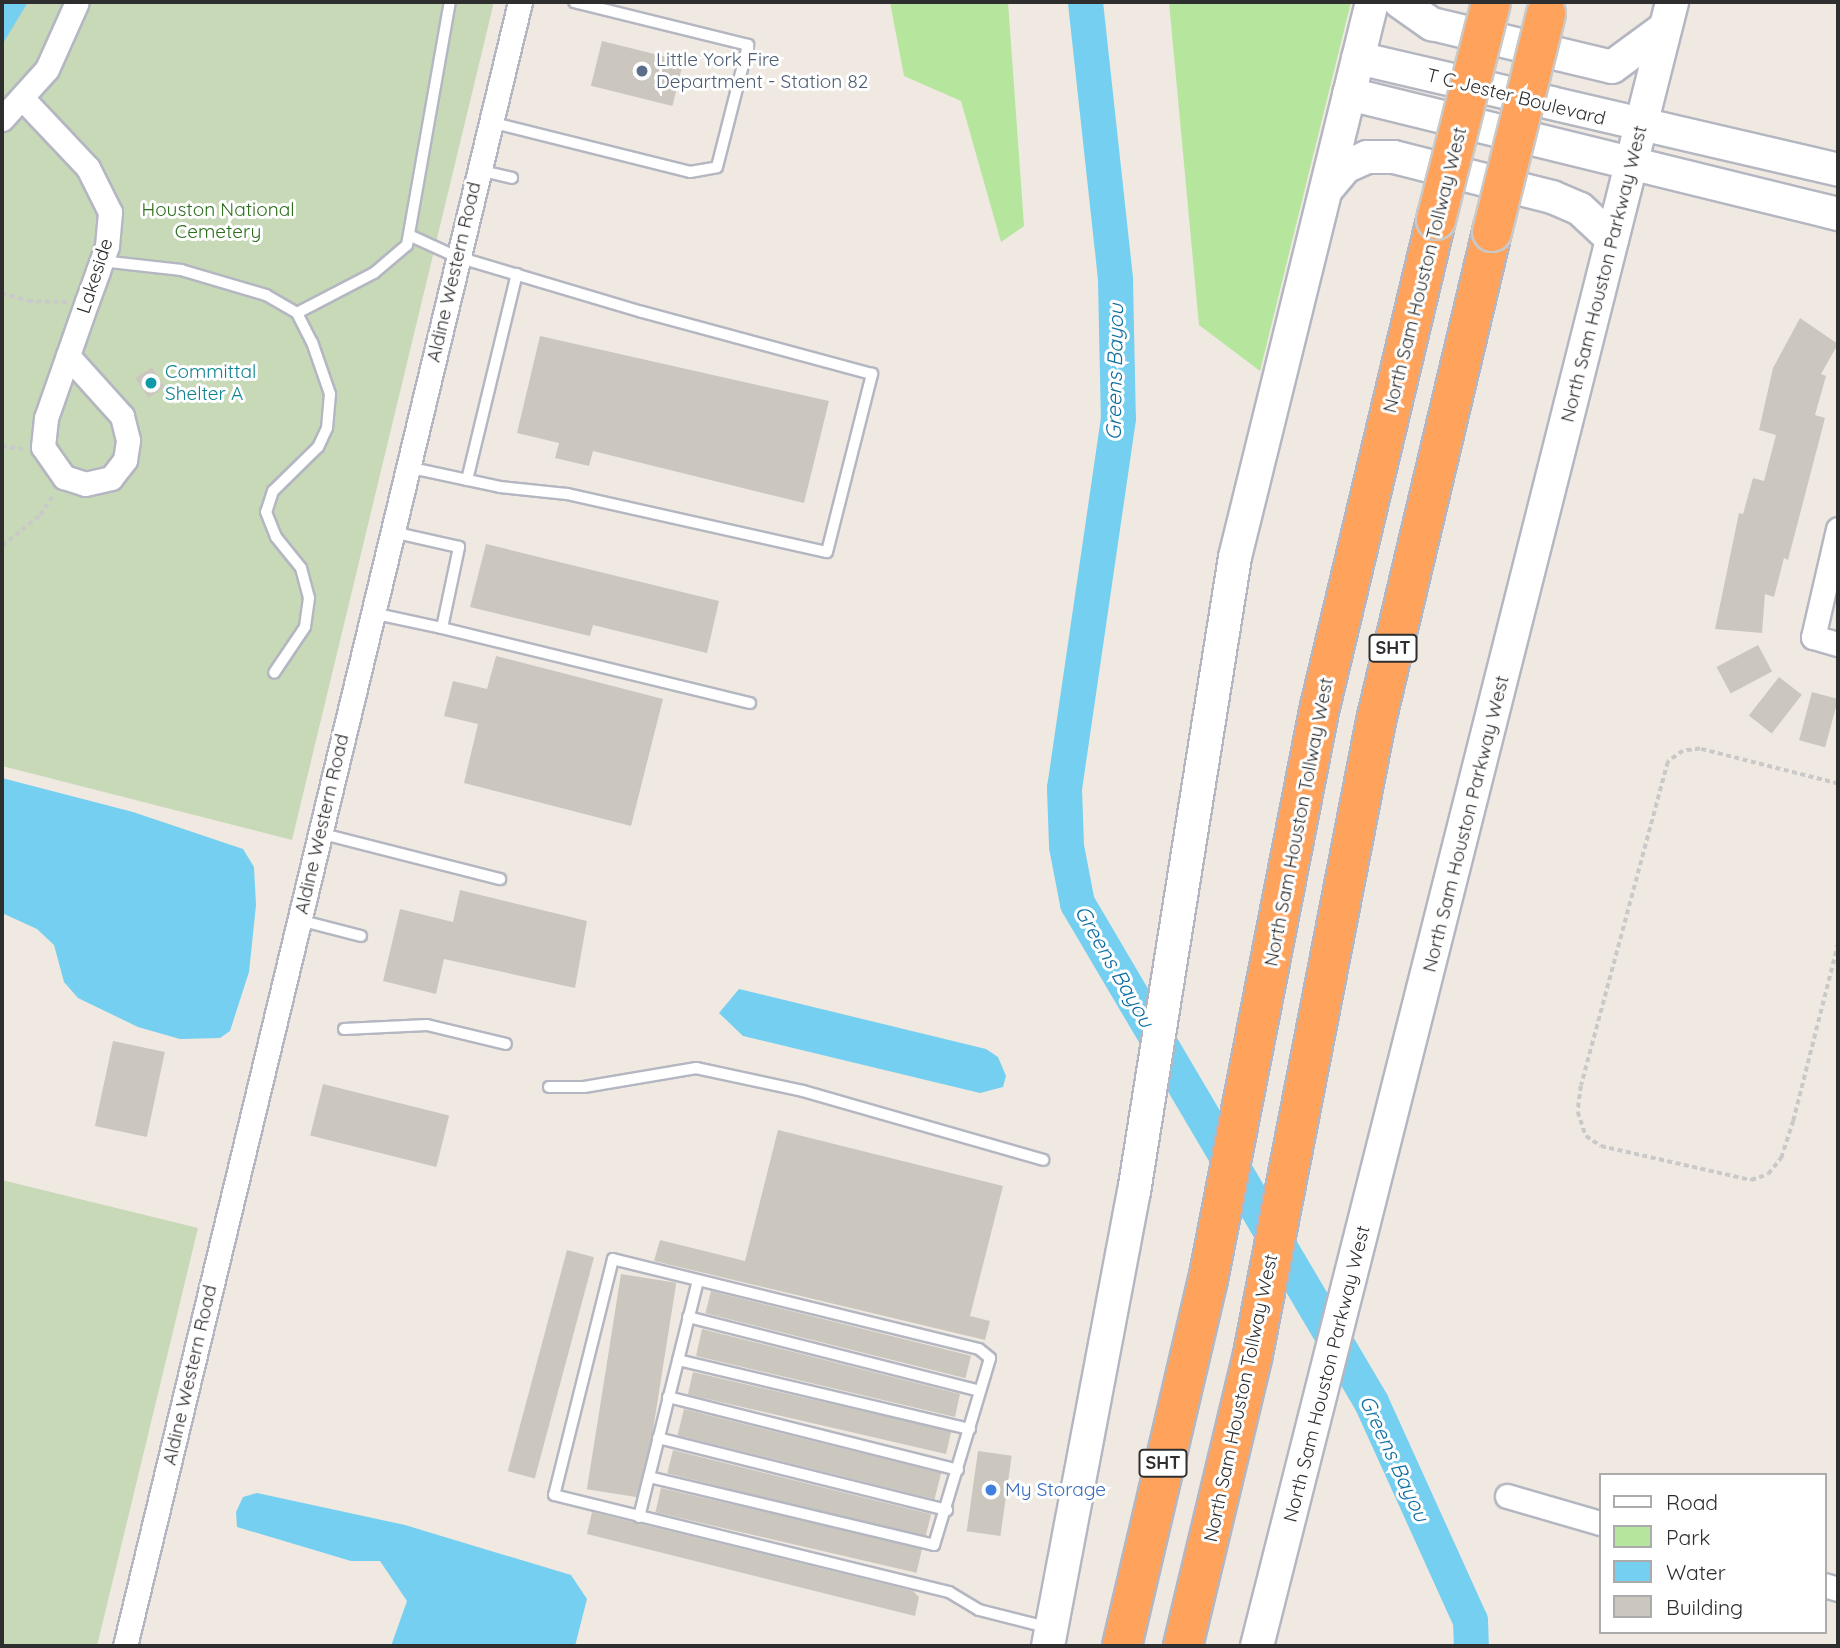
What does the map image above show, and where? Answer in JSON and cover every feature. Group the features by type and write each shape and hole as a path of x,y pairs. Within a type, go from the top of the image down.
{"highway":[{"name":"North Sam Houston Tollway West","path":"1122,1646 1208,1280 1266,995 1319,711 1491,2"},
{"name":"North Sam Houston Tollway West","path":"1183,1646 1253,1354 1376,720 1548,8"}],"main road":[{"path":"1050,1638 1134,1192 1177,938 1235,557 1372,2"},
{"path":"1400,2 1432,24 1612,67 1668,15"},
{"name":"North Sam Houston Parkway West","path":"1257,1646 1376,1185 1668,15"},
{"name":"T C Jester Boulevard","path":"1358,58 1640,127 1838,170"},
{"name":"T C Jester Boulevard","path":"1349,94 1838,214"},
{"path":"1326,190 1345,167 1367,157 1394,157 1552,197 1580,209 1612,239"}],"street":[{"path":"2,118 24,100 56,54 77,2"},
{"name":"Aldine Western Road","path":"125,1646 520,2"},
{"name":"Lakeside","path":"24,100 89,168 106,196 110,229 102,261 46,418 43,447 64,477"},
{"path":"64,477 85,484 111,478 125,460 128,440 122,416 68,356"},
{"path":"1838,529 1813,638 1838,644"},
{"path":"1507,1496 1598,1522"}],"lane":[{"path":"297,313 393,261 411,236 450,2"},
{"path":"490,122 690,172 717,167 748,45 574,2"},
{"path":"478,170 512,178"},
{"path":"407,467 467,480 567,494 827,552 872,374 457,257 411,236"},
{"path":"102,261 181,270 266,295 297,313 324,371 330,411 318,447 267,501 269,524 300,568 309,598 305,627 274,673"},
{"path":"467,480 517,274"},
{"path":"392,532 459,547 442,628"},
{"path":"372,613 750,703"},
{"path":"319,833 500,879"},
{"path":"299,920 361,936"},
{"path":"344,1029 427,1025 506,1044"},
{"path":"548,1087 584,1087 696,1068 803,1091 1043,1160"},
{"path":"649,1477 925,1545 939,1537 990,1358 979,1349 613,1259 554,1495 949,1592 979,1610 1050,1638"},
{"path":"639,1517 698,1280"},
{"path":"688,1317 980,1391"},
{"path":"678,1360 970,1429"},
{"path":"668,1397 958,1470"},
{"path":"659,1438 947,1510"}],"path":[{"path":"2,293 28,301 87,301"},
{"path":"2,546 40,515 64,477"},
{"path":"1838,784 1700,749 1683,751 1668,762 1581,1086 1578,1112 1586,1136 1601,1146 1751,1180 1768,1174 1780,1158 1793,1121 1838,943"}],"green space":[{"name":"Houston National Cemetery","path":"2,2 494,2 292,840 2,766"},
{"path":"890,2 1008,2 1024,226 1001,242 961,101 904,76"},
{"path":"1169,2 1351,2 1260,371 1199,325"},
{"path":"2,1180 198,1228 97,1646 2,1646"}],"water":[{"path":"2,2 28,2 2,45"},
{"path":"2,778 133,812 243,849 254,867 256,905 249,972 230,1031 220,1038 180,1039 138,1027 78,998 64,982 54,945 37,929 2,913"},
{"path":"739,989 986,1049 998,1057 1006,1076 1003,1087 980,1093 743,1036 719,1013"},
{"path":"257,1493 405,1525 571,1575 587,1599 575,1646 391,1646 407,1601 380,1561 351,1561 237,1527 236,1512 243,1497"}],"building":[{"path":"602,41 684,61 672,106 591,86"},
{"path":"1800,318 1838,344 1821,374 1826,376 1815,415 1825,418 1788,560 1784,558 1774,597 1765,594 1762,633 1715,629 1739,513 1743,514 1753,478 1764,481 1776,435 1759,430 1773,368"},
{"path":"540,336 829,401 804,503 593,451 589,466 555,458 559,443 517,433"},
{"name":"Committal Shelter A","path":"152,367 165,387 148,398 135,378"},
{"path":"486,544 719,601 707,653 593,625 590,636 470,607"},
{"path":"1758,645 1772,671 1731,694 1717,667"},
{"path":"496,656 663,699 631,826 464,783 478,724 444,716 453,681 487,689"},
{"path":"1779,677 1802,695 1772,733 1749,716"},
{"path":"1812,692 1838,699 1825,747 1799,740"},
{"path":"460,890 587,921 575,988 444,959 436,994 383,981 400,909 453,922"},
{"path":"113,1041 165,1052 147,1137 95,1126"},
{"path":"323,1084 449,1115 436,1167 310,1135"},
{"path":"778,1130 1003,1186 970,1316 990,1321 985,1340 654,1261 660,1240 745,1261"},
{"path":"567,1250 594,1257 535,1478 508,1471"},
{"path":"621,1274 676,1283 642,1498 587,1489"},
{"path":"711,1291 971,1356 965,1378 705,1313"},
{"path":"702,1329 960,1394 955,1417 696,1356"},
{"path":"693,1372 951,1432 946,1454 688,1394"},
{"path":"684,1409 941,1473 935,1499 677,1435"},
{"path":"673,1450 931,1514 925,1538 667,1473"},
{"path":"978,1451 1012,1456 1000,1536 967,1531"},
{"path":"661,1488 922,1548 917,1573 655,1512"},
{"path":"592,1512 913,1591 919,1597 915,1616 587,1534"}],"waterway":[{"name":"Greens Bayou","path":"1085,2 1115,280 1118,418 1064,788 1066,846 1077,903 1371,1402 1470,1620 1471,1646"}],"place":[{"name":"Little York Fire Department - Station 82","path":"642,71"},
{"name":"Committal Shelter A","path":"151,383"},
{"name":"My Storage","path":"991,1490"}]}
